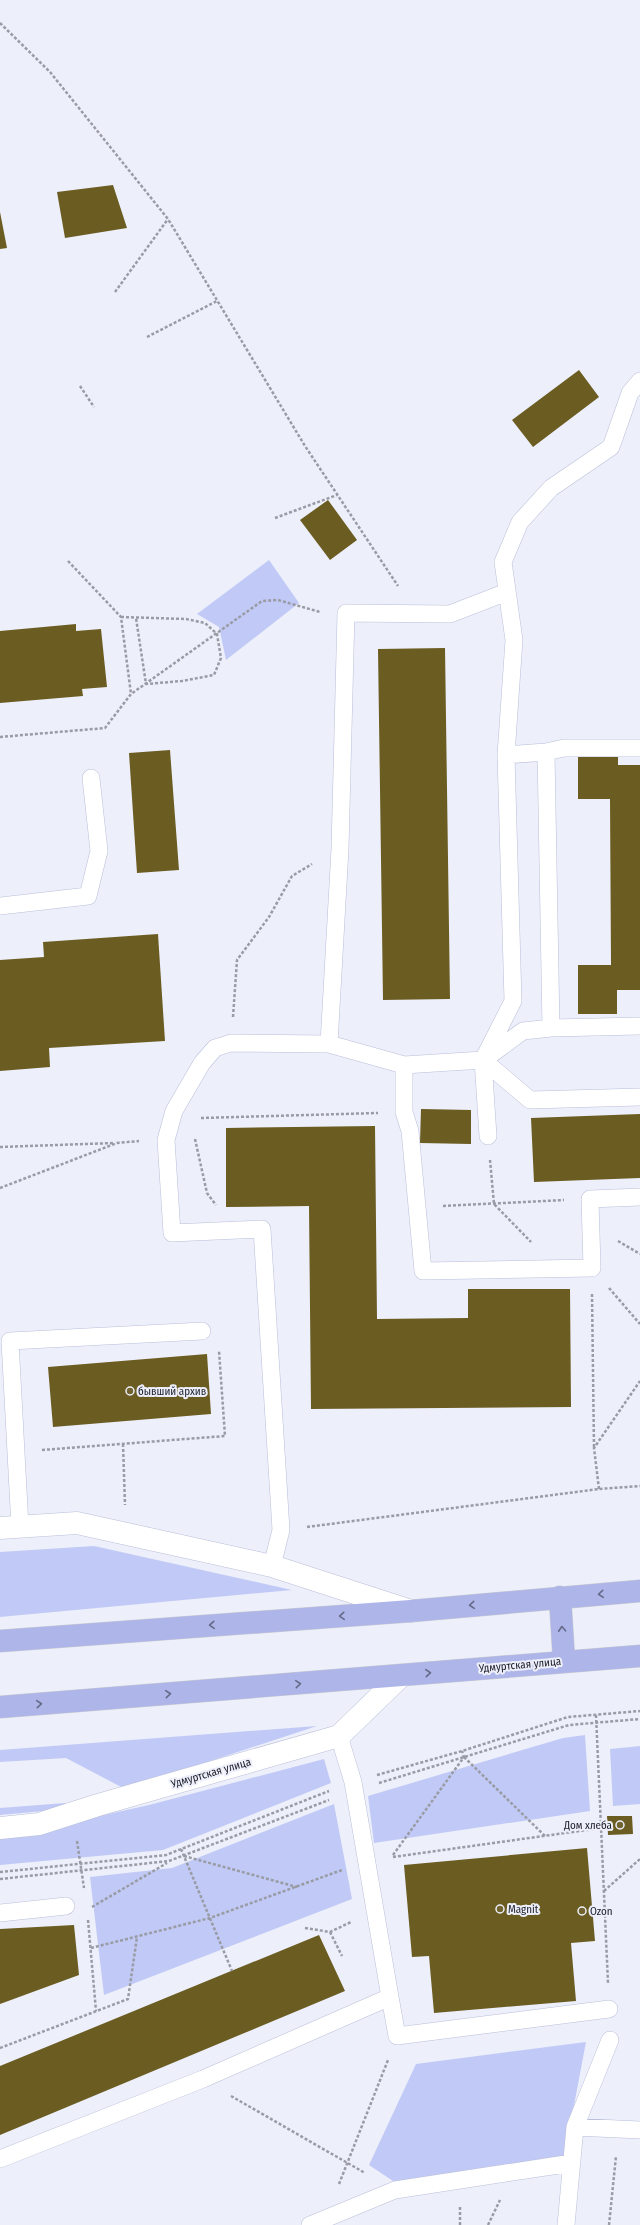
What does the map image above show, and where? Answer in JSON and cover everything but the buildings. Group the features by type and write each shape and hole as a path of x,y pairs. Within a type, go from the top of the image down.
{"main road":[{"path":"0,1641 411,1611 640,1590"},
{"path":"560,1597 564,1661"},
{"name":"Удмуртская улица","path":"0,1707 640,1656"}],"street":[{"path":"10,1527 77,1523 272,1566 411,1611"},
{"name":"Удмуртская улица","path":"0,1828 39,1824 98,1805 339,1736 401,1676"}],"lane":[{"path":"488,1136 483,1060 513,1001 506,755 514,640 503,562 520,522 551,488 611,447 630,393 640,380"},
{"path":"329,1044 340,849 346,613 450,614 507,592"},
{"path":"506,755 546,752 564,748 640,748"},
{"path":"546,752 551,1028"},
{"path":"0,906 88,896 99,851 90,778"},
{"path":"272,1566 281,1530 262,1229 172,1233 166,1140 174,1111 202,1063 214,1048 230,1043 329,1044 404,1065 483,1060 523,1031 551,1028 640,1026"},
{"path":"483,1060 530,1100 640,1097"},
{"path":"404,1065 404,1112 410,1131 423,1271 592,1268 590,1199 640,1197"},
{"path":"10,1527 16,1452 10,1340 202,1331"},
{"path":"339,1736 353,1786 397,2036 609,2009"},
{"path":"0,1913 66,1906"},
{"path":"0,2159 203,2079 390,1997"},
{"path":"566,2225 575,2127 610,2040"},
{"path":"575,2127 640,2130"},
{"path":"310,2225 395,2190 572,2163"}],"path":[{"path":"0,24 50,72 168,219 337,495 416,614"},
{"path":"115,292 168,219"},
{"path":"147,336 217,301"},
{"path":"80,386 94,406"},
{"path":"275,518 337,495"},
{"path":"68,561 120,617 131,694"},
{"path":"0,737 105,728 131,694 262,601 278,600 325,614 346,613"},
{"path":"120,617 186,619 205,623 217,634 221,658 214,675 182,681 146,684"},
{"path":"136,618 146,684"},
{"path":"230,1043 237,960 269,917 292,876 340,849"},
{"path":"194,1118 404,1112"},
{"path":"194,1133 207,1193 217,1206"},
{"path":"488,1136 494,1204 558,1268"},
{"path":"0,1147 166,1140"},
{"path":"0,1188 117,1143"},
{"path":"417,1207 590,1199"},
{"path":"592,1268 594,1448 599,1490"},
{"path":"592,1268 640,1324"},
{"path":"16,1452 225,1436 217,1330 202,1331"},
{"path":"594,1448 640,1381"},
{"path":"123,1444 125,1512"},
{"path":"281,1530 640,1486"},
{"path":"0,1872 166,1855 353,1786 568,1717 640,1711"},
{"path":"596,1715 609,2009"},
{"path":"87,1910 169,1862 353,1786 464,1757 569,1725 640,1719"},
{"path":"462,1751 464,1757 544,1836"},
{"path":"392,1857 464,1757"},
{"path":"91,1948 210,1918 367,1860 601,1828"},
{"path":"181,1849 232,1971"},
{"path":"184,1856 297,1887"},
{"path":"604,1891 640,1859"},
{"path":"0,1879 169,1862"},
{"path":"305,1928 330,1932 375,1911"},
{"path":"88,1918 96,2011"},
{"path":"330,1932 342,1956"},
{"path":"0,2048 128,1999 137,1937"},
{"path":"326,2219 397,2036"},
{"path":"203,2079 395,2190"},
{"path":"610,2225 618,2129"}],"shaded area":[{"path":"269,560 299,603 226,660 219,627 197,614"},
{"path":"94,1546 292,1590 0,1617 0,1552"},
{"path":"317,1726 125,1789 66,1758 0,1762 0,1750"},
{"path":"585,1735 590,1811 374,1843 368,1796 563,1738"},
{"path":"640,1746 640,1804 613,1806 610,1749"},
{"path":"324,1759 331,1783 163,1850 0,1865 0,1838 149,1805"},
{"path":"65,1803 65,1809 0,1815 0,1808"},
{"path":"334,1804 352,1899 104,1995 90,1877 172,1868"},
{"path":"586,2042 564,2158 399,2185 369,2165 416,2064"}],"place":[{"name":"бывший архив","path":"130,1391"},
{"name":"Дом хлеба","path":"620,1825"},
{"name":"Magnit","path":"500,1909"},
{"name":"Ozon","path":"582,1911"}]}
